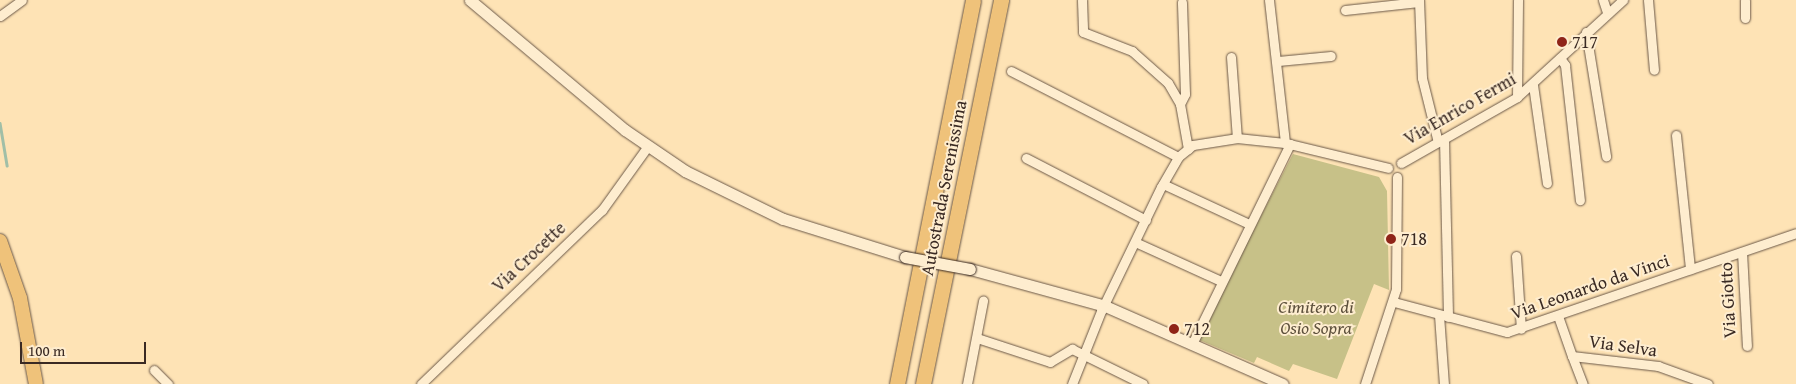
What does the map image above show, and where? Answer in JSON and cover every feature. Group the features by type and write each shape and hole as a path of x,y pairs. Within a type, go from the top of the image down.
{"highway":[{"name":"Autostrada Serenissima","path":"897,384 973,0"},
{"name":"Autostrada Serenissima","path":"923,384 1001,0"}],"main road":[{"path":"0,242 20,298 36,384"}],"street":[{"path":"0,16 22,0"},
{"path":"470,0 648,146 735,198 783,219 905,257 970,269 1106,306 1283,384"},
{"path":"1082,0 1083,32 1114,42 1153,65 1180,104 1188,148"},
{"path":"1192,344 1288,144 1269,0"},
{"path":"1517,98 1518,0"},
{"path":"1603,0 1607,12"},
{"name":"Via Enrico Fermi","path":"1388,168 1395,161 1402,163 1517,98 1534,85 1607,12 1623,0"},
{"path":"1648,0 1654,70"},
{"path":"1745,0 1745,18"},
{"path":"1345,10 1419,1 1422,78 1441,141 1444,384"},
{"path":"1180,104 1185,94 1182,2"},
{"path":"1586,32 1606,156"},
{"path":"1278,61 1332,56"},
{"path":"1231,57 1237,138"},
{"path":"1560,58 1565,65 1580,200"},
{"path":"1011,70 1178,157"},
{"path":"1534,85 1547,183"},
{"path":"1676,135 1690,269"},
{"path":"1072,384 1082,354 1163,184 1178,157 1188,148 1211,139 1237,138 1288,144 1388,168 1397,177"},
{"name":"Via Crocette","path":"421,384 602,210 648,146"},
{"path":"1026,158 1146,220"},
{"path":"1365,384 1394,302 1397,177 1404,170 1402,163"},
{"path":"1163,184 1249,224"},
{"name":"Via Leonardo da Vinci","path":"1394,302 1497,332 1521,329 1796,233"},
{"path":"1135,242 1221,281"},
{"name":"Via Giotto","path":"1742,252 1747,346"},
{"path":"1516,256 1521,329"},
{"path":"967,384 983,301"},
{"name":"Via Selva","path":"1558,316 1572,356 1658,366 1698,382 1708,384"},
{"path":"977,338 1050,362 1067,349 1082,354 1143,384"},
{"path":"1572,356 1583,384"},
{"path":"154,370 168,384"}],"green space":[{"name":"Cimitero di Osio Sopra","path":"1293,154 1379,177 1387,191 1389,290 1374,284 1337,379 1293,364 1289,371 1257,357 1254,363 1197,339"}],"waterway":[{"path":"0,123 7,165"}],"place":[{"name":"717","path":"1562,42"},
{"name":"718","path":"1391,239"},
{"name":"712","path":"1174,329"}]}
